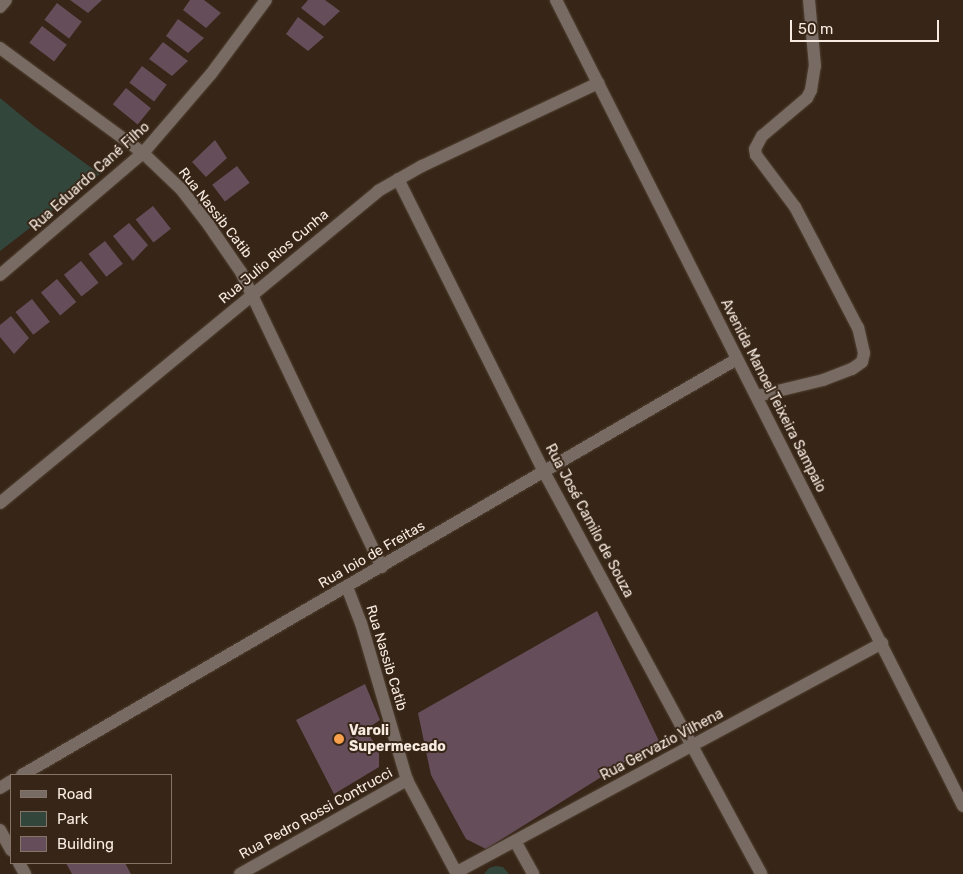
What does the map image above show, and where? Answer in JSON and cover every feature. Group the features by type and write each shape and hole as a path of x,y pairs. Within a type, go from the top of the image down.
{"street":[{"path":"0,7 6,0"},
{"name":"Rua Eduardo Cané Filho","path":"0,275 144,153 211,74 266,0"},
{"name":"Avenida Manoel Teixeira Sampaio","path":"556,0 963,806"},
{"path":"757,396 823,380 852,369 862,362 864,353 858,328 814,242 795,207 756,155 755,149 762,136 800,105 811,90 815,66 809,0"},
{"name":"Rua Nassib Catib","path":"0,48 144,153 181,189 208,224 241,272 382,567"},
{"name":"Rua Julio Rios Cunha","path":"0,503 350,212 398,179 598,83"},
{"name":"Rua José Camilo de Souza","path":"398,179 544,472 761,874"},
{"name":"Rua Ioio de Freitas","path":"24,774 737,359"},
{"name":"Rua Nassib Catib","path":"347,587 365,636 407,780 457,873"},
{"name":"Rua Gervazio Vilhena","path":"457,873 882,644"},
{"name":"Rua Pedro Rossi Contrucci","path":"240,874 407,780"},
{"path":"0,830 10,848"},
{"path":"515,841 533,874"}],"green space":[{"path":"0,98 34,126 100,174 0,251"},
{"path":"503,867 509,874 484,874 489,868"}],"building":[{"path":"70,0 102,0 88,13"},
{"path":"190,0 204,0 221,13 206,28 183,10"},
{"path":"308,0 325,0 340,11 324,26 301,8"},
{"path":"57,3 82,22 69,38 44,20"},
{"path":"298,17 324,37 308,51 286,34"},
{"path":"178,19 204,38 188,53 166,36"},
{"path":"42,26 67,45 54,61 29,43"},
{"path":"163,42 188,61 172,76 149,59"},
{"path":"142,66 167,85 154,101 129,83"},
{"path":"126,88 151,108 138,124 113,104"},
{"path":"215,140 227,158 206,177 192,162"},
{"path":"237,166 250,183 225,201 212,185"},
{"path":"153,206 171,229 154,242 136,220"},
{"path":"129,223 148,245 133,261 113,236"},
{"path":"105,241 123,264 106,277 88,254"},
{"path":"81,261 99,283 82,297 64,275"},
{"path":"57,279 76,302 60,315 41,292"},
{"path":"32,299 50,322 33,335 15,312"},
{"path":"11,316 29,338 14,354 0,337 0,325"},
{"path":"597,611 659,741 486,849 466,839 431,775 418,713"},
{"name":"Varoli Supermecado","path":"365,684 380,720 365,730 379,749 379,767 334,794 296,720"},
{"path":"67,864 126,864 131,874 72,874"}],"place":[{"name":"Varoli Supermecado","path":"339,739"}]}
